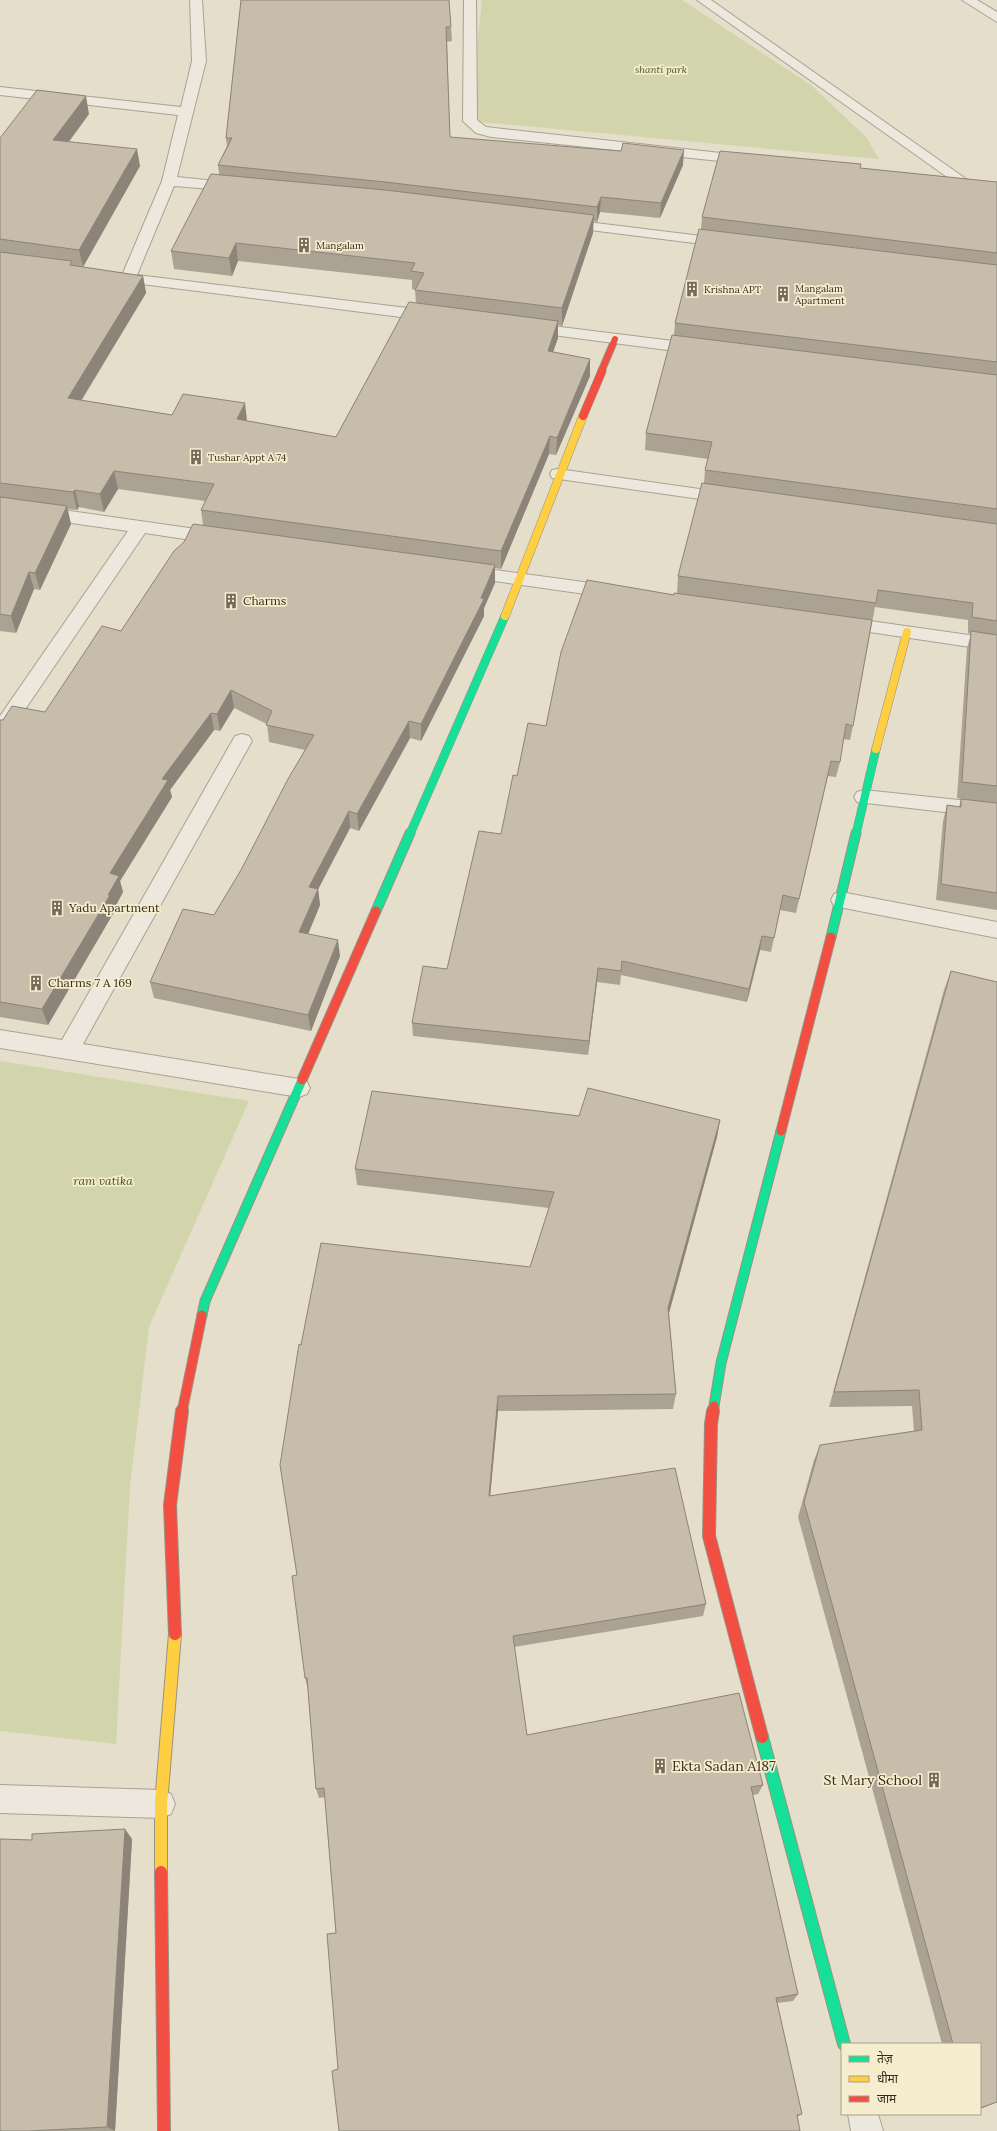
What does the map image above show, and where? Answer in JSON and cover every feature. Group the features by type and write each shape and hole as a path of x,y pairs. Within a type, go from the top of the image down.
{"street":[{"path":"128,279 169,181 200,61 196,0"},
{"path":"470,0 470,121 481,130 497,134 764,161"},
{"path":"703,0 969,182 938,179"},
{"path":"968,0 997,18"},
{"path":"0,91 186,112"},
{"path":"169,181 246,188"},
{"path":"551,221 739,244"},
{"path":"98,275 450,318"},
{"path":"513,326 716,351"},
{"path":"164,2131 162,2046 161,1804 175,1646 170,1505 184,1394 205,1301 521,579 558,474 615,339"},
{"path":"558,474 743,500"},
{"path":"0,507 233,540"},
{"path":"0,731 140,527"},
{"path":"451,570 632,594"},
{"path":"828,622 997,645"},
{"path":"844,2043 709,1536 711,1424 720,1363 841,900 864,796 907,632"},
{"path":"68,1050 242,741"},
{"path":"864,796 997,811"},
{"path":"841,900 997,930"},
{"path":"0,1039 299,1088"},
{"path":"0,1799 161,1804"},
{"path":"863,2115 867,2131"}],"green space":[{"name":"shanti park","path":"482,0 682,0 811,85 866,137 879,159 469,121"},
{"name":"ram vatika","path":"0,1061 249,1101 149,1327 130,1486 116,1744 0,1731"}],"building":[{"path":"241,0 449,0 451,27 446,27 450,137 621,151 623,143 684,150 661,203 601,197 597,207 385,182 218,165 232,138 226,138"},
{"path":"37,90 86,96 53,140 137,149 79,250 0,239 0,138"},
{"path":"720,151 861,164 860,168 997,182 997,253 702,217"},
{"path":"211,174 385,190 594,215 562,308 415,290 424,273 411,271 415,263 236,243 229,258 171,251"},
{"path":"699,229 997,265 997,362 675,323"},
{"path":"0,252 72,261 70,265 143,276 68,398 172,415 183,394 245,403 237,419 336,437 409,302 558,321 548,351 590,359 557,438 550,436 501,551 201,510 214,484 114,471 100,494 75,490 73,492 0,483"},
{"path":"672,335 997,375 997,509 705,470 712,442 646,433"},
{"path":"702,483 997,524 997,621 972,617 973,603 878,590 876,603 678,576"},
{"path":"0,497 67,506 35,573 29,572 11,616 0,614"},
{"path":"193,524 495,565 481,598 484,599 421,724 409,721 357,814 349,811 309,887 318,889 299,932 338,940 308,1015 150,982 183,909 214,915 241,870 288,779 314,735 266,725 272,711 231,690 217,714 211,713 162,779 168,780 110,873 119,876 108,895 110,895 42,1009 0,1002 0,720 3,720 12,706 45,712 102,626 121,631 174,551 184,542"},
{"path":"587,580 674,595 674,593 872,620 853,726 846,724 840,762 831,761 799,899 783,895 774,938 762,936 749,989 622,961 621,971 598,968 589,1041 412,1023 423,966 447,969 479,831 501,834 513,775 517,776 528,723 546,726 561,652"},
{"path":"971,631 997,635 997,786 962,782"},
{"path":"961,799 997,803 997,893 941,884 947,805 961,807"},
{"name":"St Mary School","path":"951,971 997,982 997,2102 981,2108 981,2043 953,2043 804,1502 820,1445 922,1430 919,1390 834,1392"},
{"path":"588,1088 720,1120 668,1308 676,1394 498,1396 489,1496 675,1468 706,1604 513,1636 527,1735 739,1693 763,1785 751,1787 798,1994 776,1998 802,2114 797,2115 800,2131 339,2131 332,2071 338,2069 327,1934 336,1933 324,1788 316,1789 307,1678 305,1678 292,1576 297,1575 280,1465 299,1344 301,1345 321,1243 530,1267 554,1192 355,1169 372,1091 579,1116"},
{"path":"125,1829 107,2127 0,2131 0,1839 32,1840 32,1834"}],"traffic: fast":[{"path":"376,911 505,616"},
{"path":"831,937 876,749"},
{"path":"202,1315 205,1301 302,1080"},
{"path":"714,1406 721,1363 781,1131"},
{"path":"762,1737 844,2043"}],"traffic: slow":[{"path":"505,616 583,416"},
{"path":"876,749 907,632"},
{"path":"161,1872 161,1804 175,1634"}],"traffic: jam":[{"path":"583,416 615,339"},
{"path":"302,1080 376,911"},
{"path":"781,1131 831,937"},
{"path":"175,1634 170,1505 184,1394 202,1315"},
{"path":"714,1406 711,1424 709,1536 762,1737"},
{"path":"161,1872 164,2131"}],"place":[{"name":"Mangalam","path":"304,245"},
{"name":"Krishna APT","path":"692,289"},
{"name":"Mangalam Apartment","path":"783,294"},
{"name":"Tushar Appt A 74","path":"196,457"},
{"name":"Charms","path":"231,601"},
{"name":"Yadu Apartment","path":"57,908"},
{"name":"Charms 7 A 169","path":"36,983"},
{"name":"Ekta Sadan A187","path":"660,1766"},
{"name":"St Mary School","path":"934,1780"}]}
